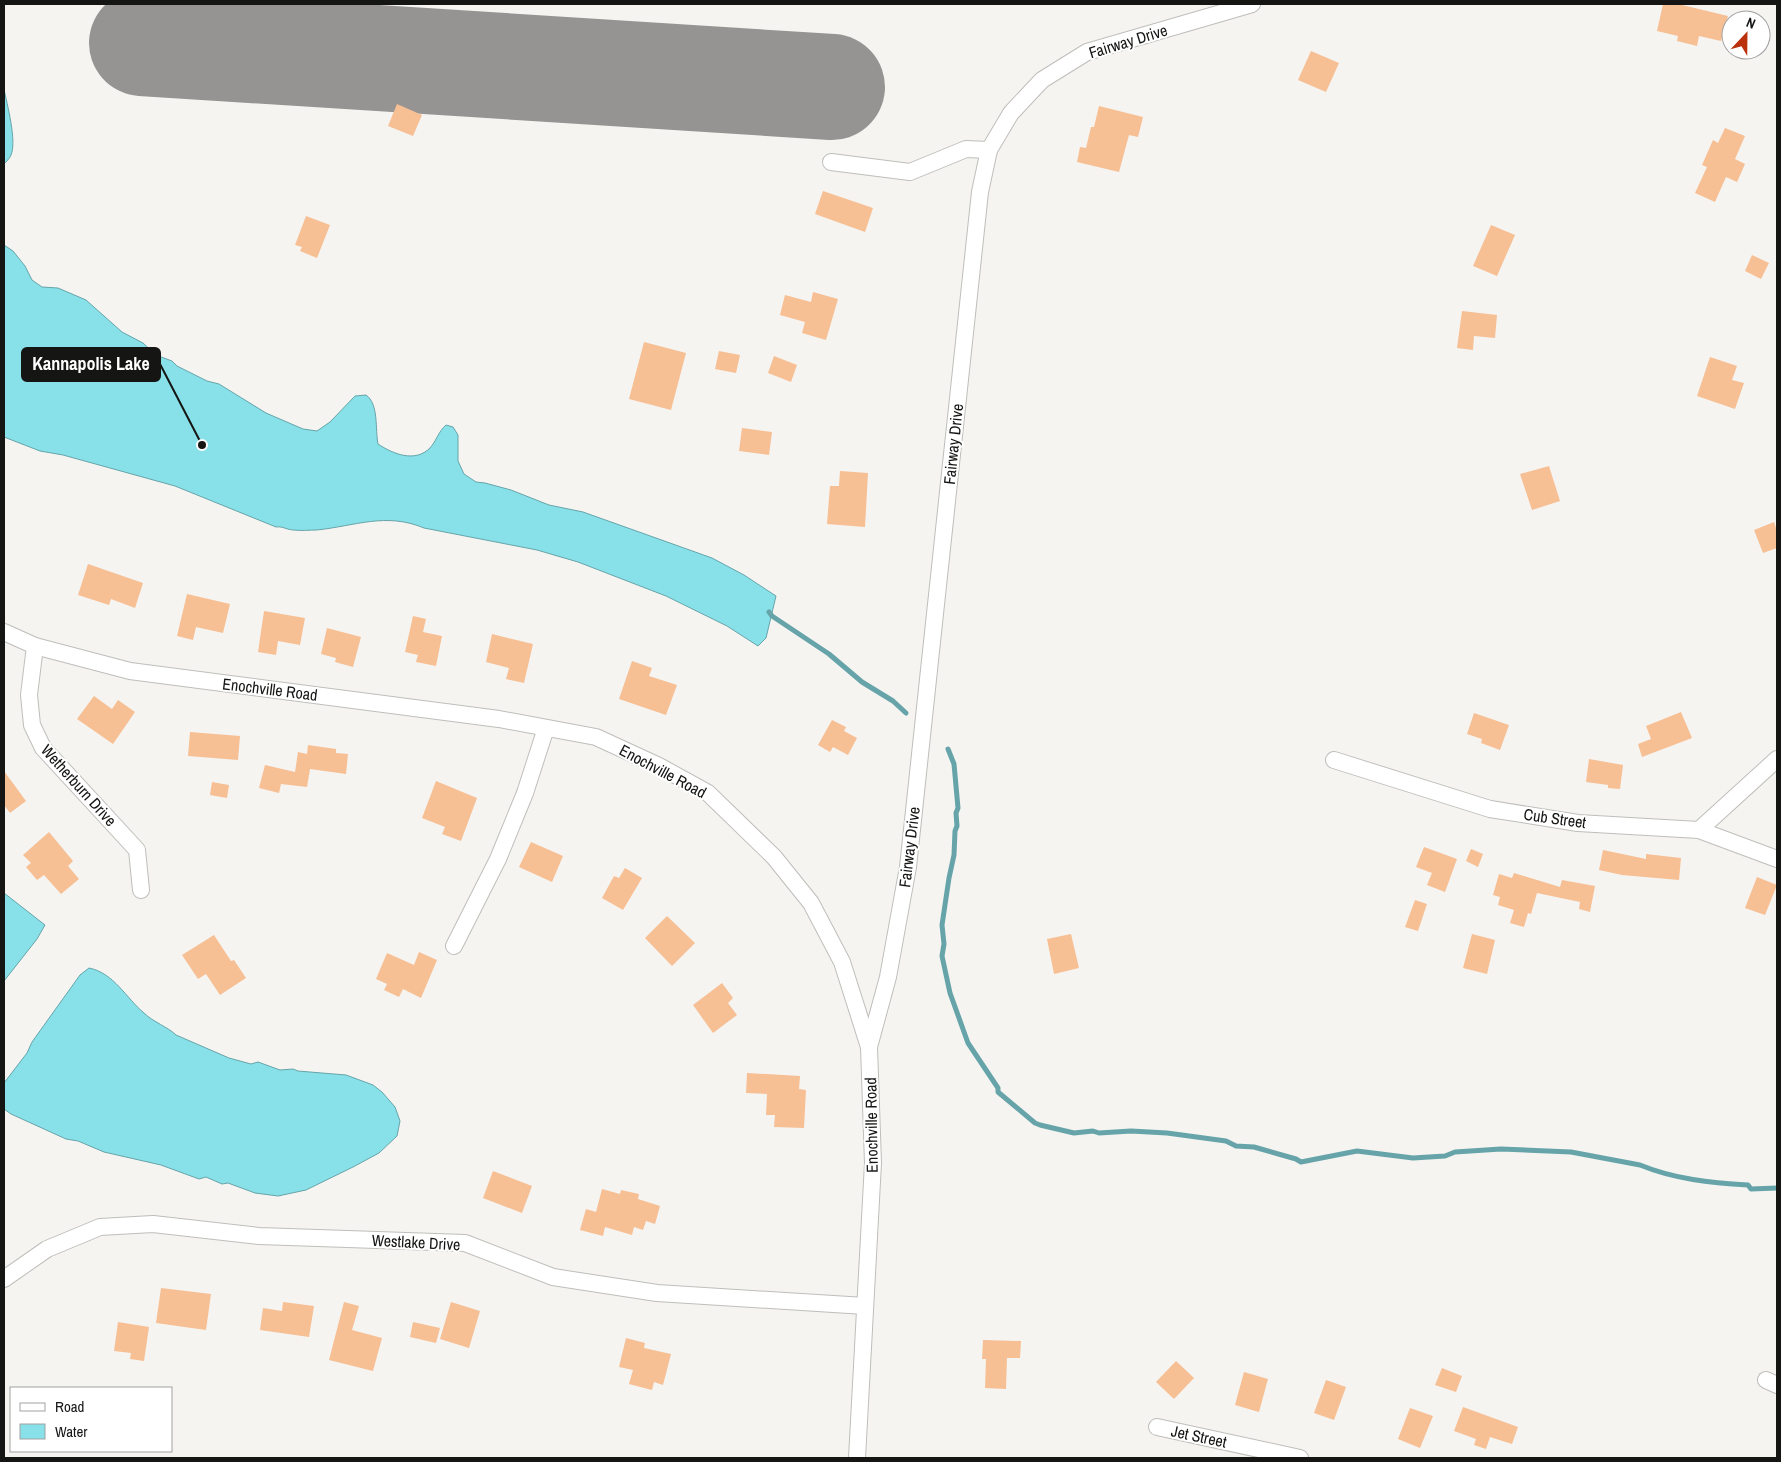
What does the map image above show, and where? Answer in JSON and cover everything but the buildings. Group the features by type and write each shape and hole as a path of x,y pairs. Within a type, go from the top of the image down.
{"street":[{"name":"Fairway Drive","path":"869,1047 888,977 908,867 980,192 989,150 1011,113 1042,80 1087,52 1252,4"},
{"path":"831,162 910,172 966,149 989,150"},
{"name":"Enochville Road","path":"4,632 35,646 130,671 499,719 596,738 659,766 708,793 774,857 810,902 842,962 869,1047 874,1164 857,1458"},
{"name":"Wetherburn Drive","path":"35,646 29,695 32,725 43,748 138,850 141,890"},
{"path":"454,946 498,859 524,793 546,728"},
{"path":"1699,830 1777,759"},
{"name":"Cub Street","path":"1334,760 1490,809 1578,823 1699,830 1777,859"},
{"name":"Westlake Drive","path":"4,1279 47,1249 100,1227 153,1224 259,1236 465,1243 553,1277 657,1293 865,1306"},
{"name":"Jet Street","path":"1157,1427 1300,1458"}],"water":[{"path":"4,89 11,122 13,149 9,159 4,164"},
{"path":"4,245 13,251 25,266 32,280 42,287 58,288 86,300 122,332 143,343 156,355 172,361 177,366 207,381 219,384 266,413 303,429 317,431 330,422 355,396 366,395 373,404 375,411 378,444 390,451 411,456 424,453 430,448 446,425 453,427 458,435 458,461 464,474 476,482 511,490 549,505 583,512 712,558 744,575 776,596 766,638 758,646 727,626 666,596 578,562 537,550 397,521 371,522 317,530 276,527 175,486 63,455 40,451 4,437"},
{"path":"4,893 45,925 37,939 4,981"},
{"path":"89,968 113,980 137,1007 176,1035 229,1058 251,1064 258,1062 280,1070 293,1069 346,1075 373,1085 395,1107 400,1121 397,1136 379,1153 353,1167 306,1190 278,1196 255,1193 228,1183 222,1184 206,1177 199,1179 161,1165 104,1152 78,1141 66,1139 11,1114 4,1109 4,1083 27,1053 32,1042 80,975"}],"waterway":[{"path":"769,612 772,616 829,654 862,682 893,701 906,713"},
{"path":"948,749 954,764 958,808 956,813 957,826 954,855 942,925 944,944 942,956 950,993 968,1043 998,1088 998,1092 1035,1123 1074,1133 1131,1131 1167,1133 1226,1141 1236,1146 1254,1147 1301,1162 1357,1151 1413,1158 1445,1156 1455,1152 1501,1149 1571,1152 1640,1165 1666,1174 1693,1180 1748,1185 1751,1189 1777,1188"}],"runway":[{"path":"142,43 832,87"}],"place":[{"name":"Kannapolis Lake","path":"202,445"}]}
